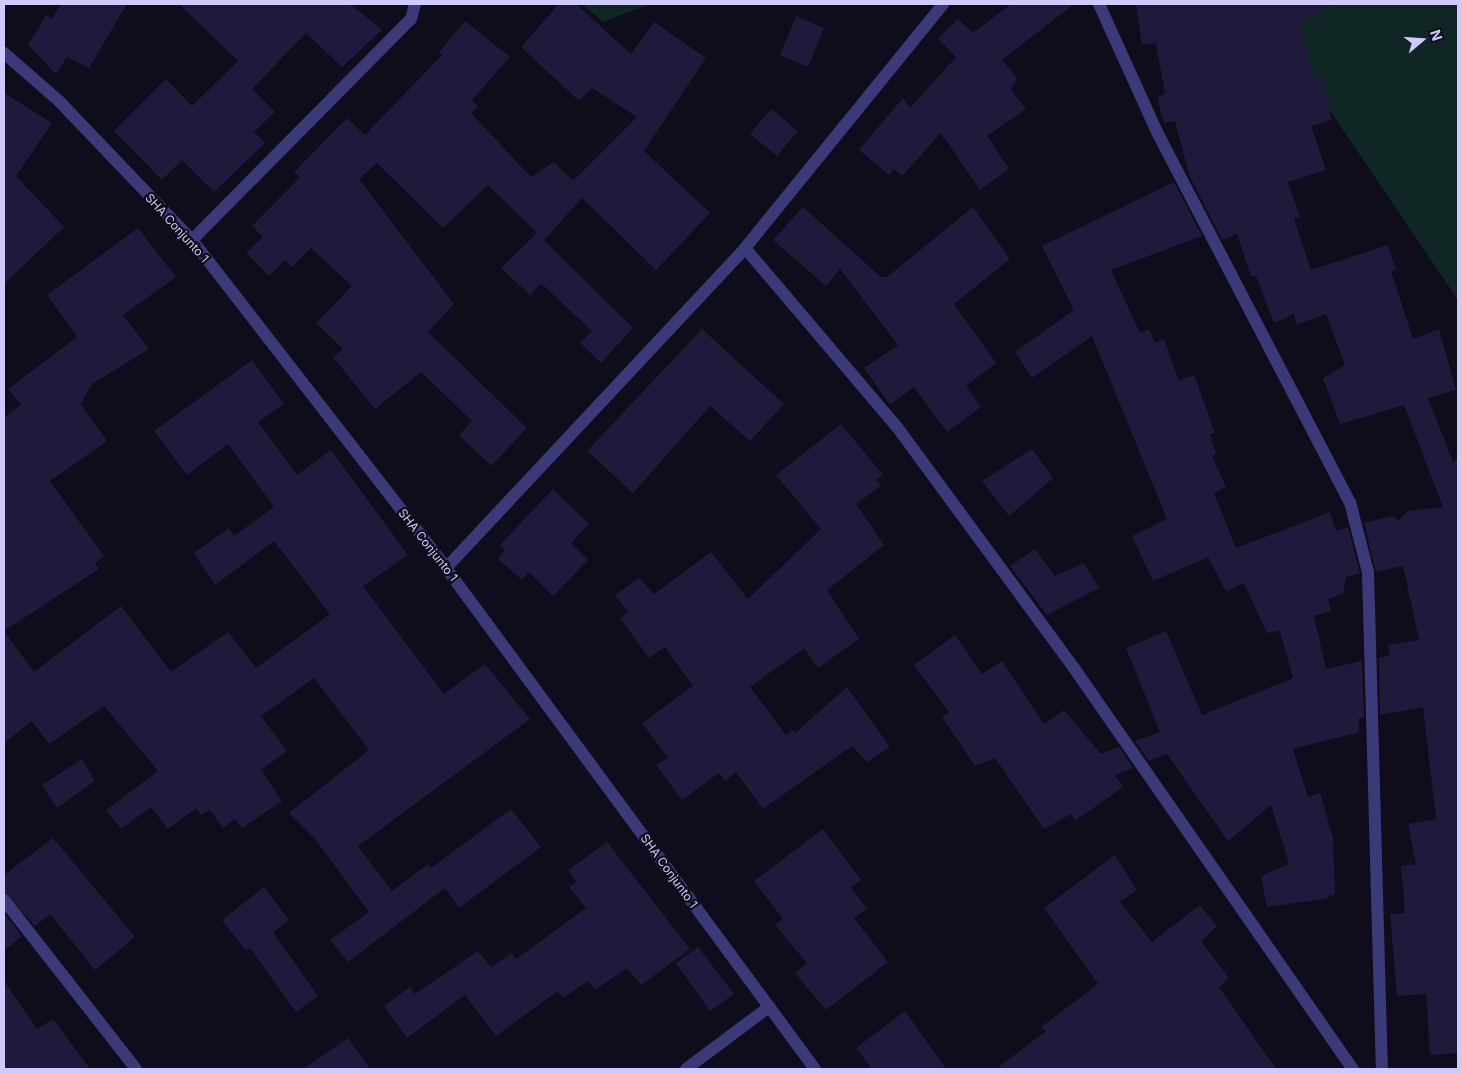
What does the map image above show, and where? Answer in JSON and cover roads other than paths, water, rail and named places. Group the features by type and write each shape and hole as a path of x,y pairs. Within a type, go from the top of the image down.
{"street":[{"path":"192,240 411,19 415,4"},
{"path":"446,568 745,248 943,4"},
{"path":"1099,4 1153,124 1350,502 1368,572 1382,1069"},
{"name":"SHA Conjunto 1","path":"4,53 59,101 192,240 446,568 815,1069"},
{"path":"745,248 897,427 1074,668 1353,1069"},
{"path":"4,900 136,1069"},
{"path":"686,1069 769,1006"}]}
